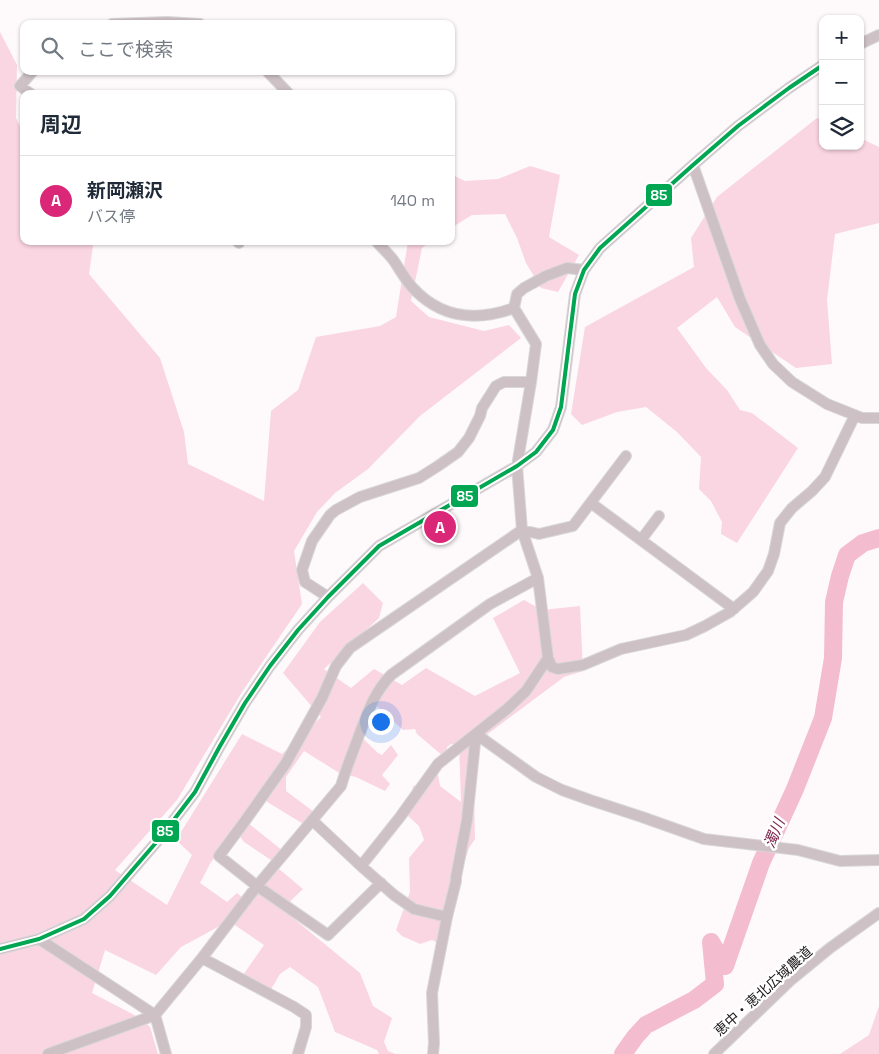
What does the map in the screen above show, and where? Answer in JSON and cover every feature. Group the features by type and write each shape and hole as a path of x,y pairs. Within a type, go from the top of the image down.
{"street":[{"path":"864,42 879,35"},
{"path":"0,949 39,938 84,919 110,896 160,838 195,792 245,703 270,666 298,630 379,546 517,466 536,452 553,430 561,407 575,294 584,270 600,248 693,165 760,110 788,88 819,69"},
{"path":"26,90 20,86 30,75"},
{"path":"271,75 284,90"},
{"path":"693,165 740,299 760,345 773,364 792,382 827,404 862,418 879,418"},
{"path":"380,245 393,259 410,285 438,308 451,314 479,316 514,308"},
{"path":"584,270 567,268 546,276 517,294 514,308 536,344 517,466 522,530 538,578 548,658 552,667 558,669 583,665 620,649 686,635 734,609 753,592 768,571 774,554 780,523 792,508 825,477 855,415"},
{"path":"328,597 305,582 302,570 312,540 330,515 360,497 419,478 438,466 458,452 469,438 482,408 496,386 504,382 531,382"},
{"path":"381,883 328,935 257,886 218,856 245,822 286,763 322,698 336,666 350,648 522,530 539,534 573,526 626,456"},
{"path":"591,503 734,609"},
{"path":"641,540 659,516"},
{"path":"48,1054 156,1015 257,886 341,786 373,699 381,685 391,675 490,604 538,578"},
{"path":"361,866 400,817 438,764 508,710 526,690 548,658"},
{"path":"476,734 536,777 562,790 704,839 798,850 840,861 879,860"},
{"path":"433,1054 432,993 467,820 476,734"},
{"path":"312,820 394,895 414,909 446,917"},
{"name":"恵中・恵北広域農道","path":"714,1054 791,980 830,948 879,913"},
{"path":"39,938 156,1015 166,1054"},
{"path":"202,958 306,1015 306,1027 298,1054"}],"shaded area":[{"path":"0,32 17,65 16,118 20,126 20,245 92,245 89,274 160,358 184,432 188,464 264,501 271,411 298,390 316,337 380,326 396,317 407,245 426,245 422,248 411,301 429,317 484,331 509,325 521,338 420,416 368,469 335,493 317,512 294,551 302,604 242,692 177,800 115,870 167,905 192,855 176,840 242,734 282,754 321,717 283,673 320,622 363,583 383,603 379,618 324,669 351,688 374,669 402,685 426,668 475,696 520,673 493,618 524,600 542,610 580,606 583,671 564,677 473,745 475,839 469,848 461,874 444,904 449,929 444,946 432,940 420,944 402,936 396,930 410,892 409,858 424,840 419,826 408,816 413,786 430,781 437,770 440,786 461,802 459,744 451,744 447,747 446,756 443,756 417,734 415,729 403,730 369,699 357,733 378,753 382,755 391,745 398,755 382,775 390,784 385,791 356,777 341,774 304,751 286,777 286,791 314,812 305,825 264,800 248,823 283,851 274,862 244,842 236,831 211,862 200,883 227,902 237,893 244,899 257,893 279,869 303,889 282,909 360,973 373,1006 392,1018 384,1042 388,1051 395,1054 379,1054 377,1050 335,1032 318,987 290,967 280,974 270,991 243,975 264,945 229,921 181,947 156,975 105,950 92,993 140,1018 150,1027 158,1054 0,1054"},
{"path":"817,118 819,119 819,150 864,150 864,140 879,147 879,223 835,234 827,300 832,364 796,368 735,327 717,297 677,328 706,368 727,390 740,410 752,413 798,448 737,543 721,534 722,522 711,501 699,489 701,457 677,432 646,407 617,412 582,425 571,414 585,327 694,267 691,238 717,197"},
{"path":"530,166 560,175 549,237 579,255 558,292 541,288 526,263 517,238 505,214 472,215 455,226 455,176 465,181 498,179"},
{"path":"879,1006 879,1054 840,1054 869,1035"}],"waterway":[{"name":"濁川","path":"623,1054 646,1025 694,1000 715,984 711,942 725,966 761,863 795,789 823,718 833,658 834,602 847,555 863,543 879,538"}],"transit line":[{"name":"85","path":"0,949 39,939 84,919 110,896 160,838 195,792 245,703 270,666 298,630 379,546 517,466 536,452 553,430 561,407 575,294 584,270 600,248 738,126 819,68"}],"place":[{"name":"新岡瀬沢","path":"440,527"}]}
